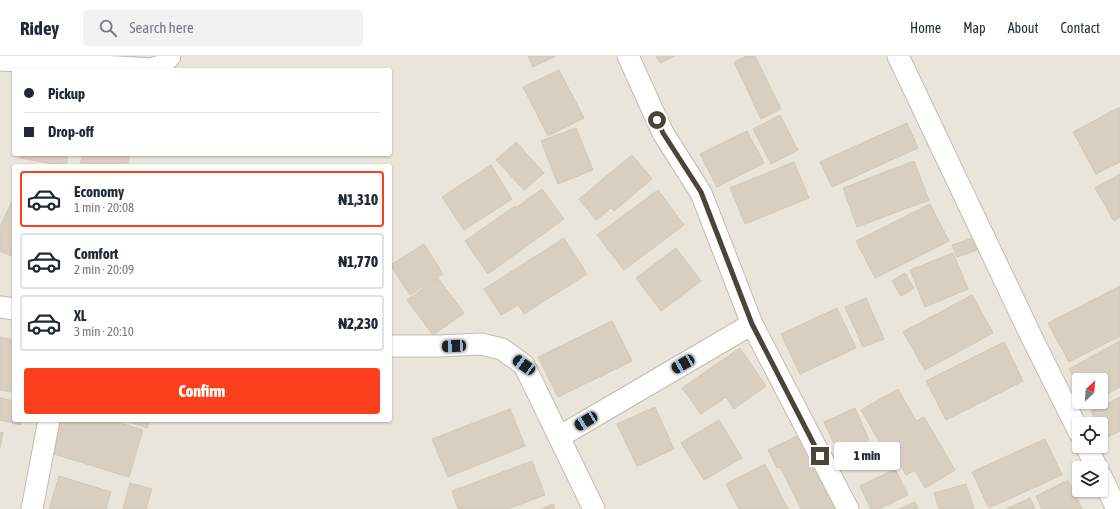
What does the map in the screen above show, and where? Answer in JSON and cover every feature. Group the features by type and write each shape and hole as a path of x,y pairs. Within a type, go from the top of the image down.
{"street":[{"path":"154,68 162,65 170,56"},
{"path":"628,56 663,133 701,192 752,324 848,509"},
{"path":"898,56 1072,418"},
{"path":"0,60 135,68"},
{"path":"0,307 12,309"},
{"path":"559,437 752,324"},
{"path":"392,346 481,344 502,349 524,365 594,509"},
{"path":"32,509 49,422"},
{"path":"1108,490 1118,509"}],"shaded area":[{"path":"0,56 1120,56 1120,509 0,509"}],"building":[{"path":"119,56 137,56 136,60"},
{"path":"528,56 556,56 533,67"},
{"path":"656,56 675,56 660,63"},
{"path":"746,56 755,56 781,109 761,119 734,62"},
{"path":"559,70 584,118 548,136 523,87"},
{"path":"1120,107 1120,162 1096,174 1073,132"},
{"path":"780,115 798,150 771,164 753,129"},
{"path":"907,123 918,148 832,187 820,162"},
{"path":"576,128 593,170 558,184 541,141"},
{"path":"747,131 764,163 717,187 700,154"},
{"path":"516,142 544,173 524,190 496,160"},
{"path":"632,155 652,179 614,211 611,208 596,220 579,199"},
{"path":"20,156 68,156 66,164 54,164 20,158"},
{"path":"82,156 130,156 128,164 80,164"},
{"path":"914,161 929,200 857,227 843,188"},
{"path":"794,162 809,198 745,224 730,188"},
{"path":"491,165 512,199 464,230 442,197"},
{"path":"1120,174 1120,217 1114,221 1095,188"},
{"path":"542,189 564,219 488,274 465,241"},
{"path":"658,190 684,225 624,270 597,235"},
{"path":"12,201 12,256 0,251 0,227"},
{"path":"930,204 949,241 875,278 856,241"},
{"path":"564,238 587,274 524,314 518,305 501,315 484,289"},
{"path":"973,238 977,250 957,257 952,245"},
{"path":"424,244 443,274 410,295 392,268 392,264"},
{"path":"676,248 701,281 661,311 636,278"},
{"path":"953,253 968,289 925,307 910,270"},
{"path":"905,273 914,288 901,296 892,281"},
{"path":"438,278 464,313 433,335 407,300"},
{"path":"1120,286 1120,336 1069,362 1048,323"},
{"path":"972,295 993,333 925,370 903,332"},
{"path":"866,298 884,339 863,347 845,307"},
{"path":"837,308 856,348 800,374 781,334"},
{"path":"612,321 632,361 558,397 538,357"},
{"path":"0,337 12,340 12,392 0,390"},
{"path":"1120,341 1120,387 1108,393 1108,373 1072,373 1072,375 1069,369"},
{"path":"1004,342 1023,381 946,420 926,381"},
{"path":"740,348 766,386 734,409 726,397 701,414 682,388"},
{"path":"898,389 916,421 924,417 955,470 925,488 915,470 906,475 899,462 893,465 861,410"},
{"path":"1120,397 1120,431 1108,437 1108,417 1094,417 1091,411 1095,409 1108,409 1108,403"},
{"path":"0,398 12,401 12,422 22,422 21,425 0,420"},
{"path":"655,407 674,449 637,466 617,424"},
{"path":"855,408 869,440 839,454 824,422"},
{"path":"510,409 525,446 448,477 432,439"},
{"path":"719,420 742,458 704,480 681,443"},
{"path":"60,422 117,422 143,430 129,477 51,453"},
{"path":"130,422 149,422 147,428"},
{"path":"0,432 3,433 0,448"},
{"path":"799,435 835,509 801,509 780,467 777,468 768,450"},
{"path":"1045,439 1062,475 989,508 972,472"},
{"path":"532,461 545,495 508,509 458,509 452,491"},
{"path":"765,464 788,509 739,509 726,484"},
{"path":"895,469 908,495 879,509 871,509 860,486"},
{"path":"59,476 111,492 106,509 49,509"},
{"path":"1068,480 1072,488 1072,497 1076,497 1082,509 1042,509 1036,496"},
{"path":"130,483 152,489 146,509 123,509"},
{"path":"966,484 974,509 939,509 934,493"},
{"path":"1030,498 1035,509 1006,509"},
{"path":"915,502 918,509 899,509"},
{"path":"553,504 555,509 541,509"}],"route":[{"path":"657,120 663,133 701,192 752,324 820,456"}]}
